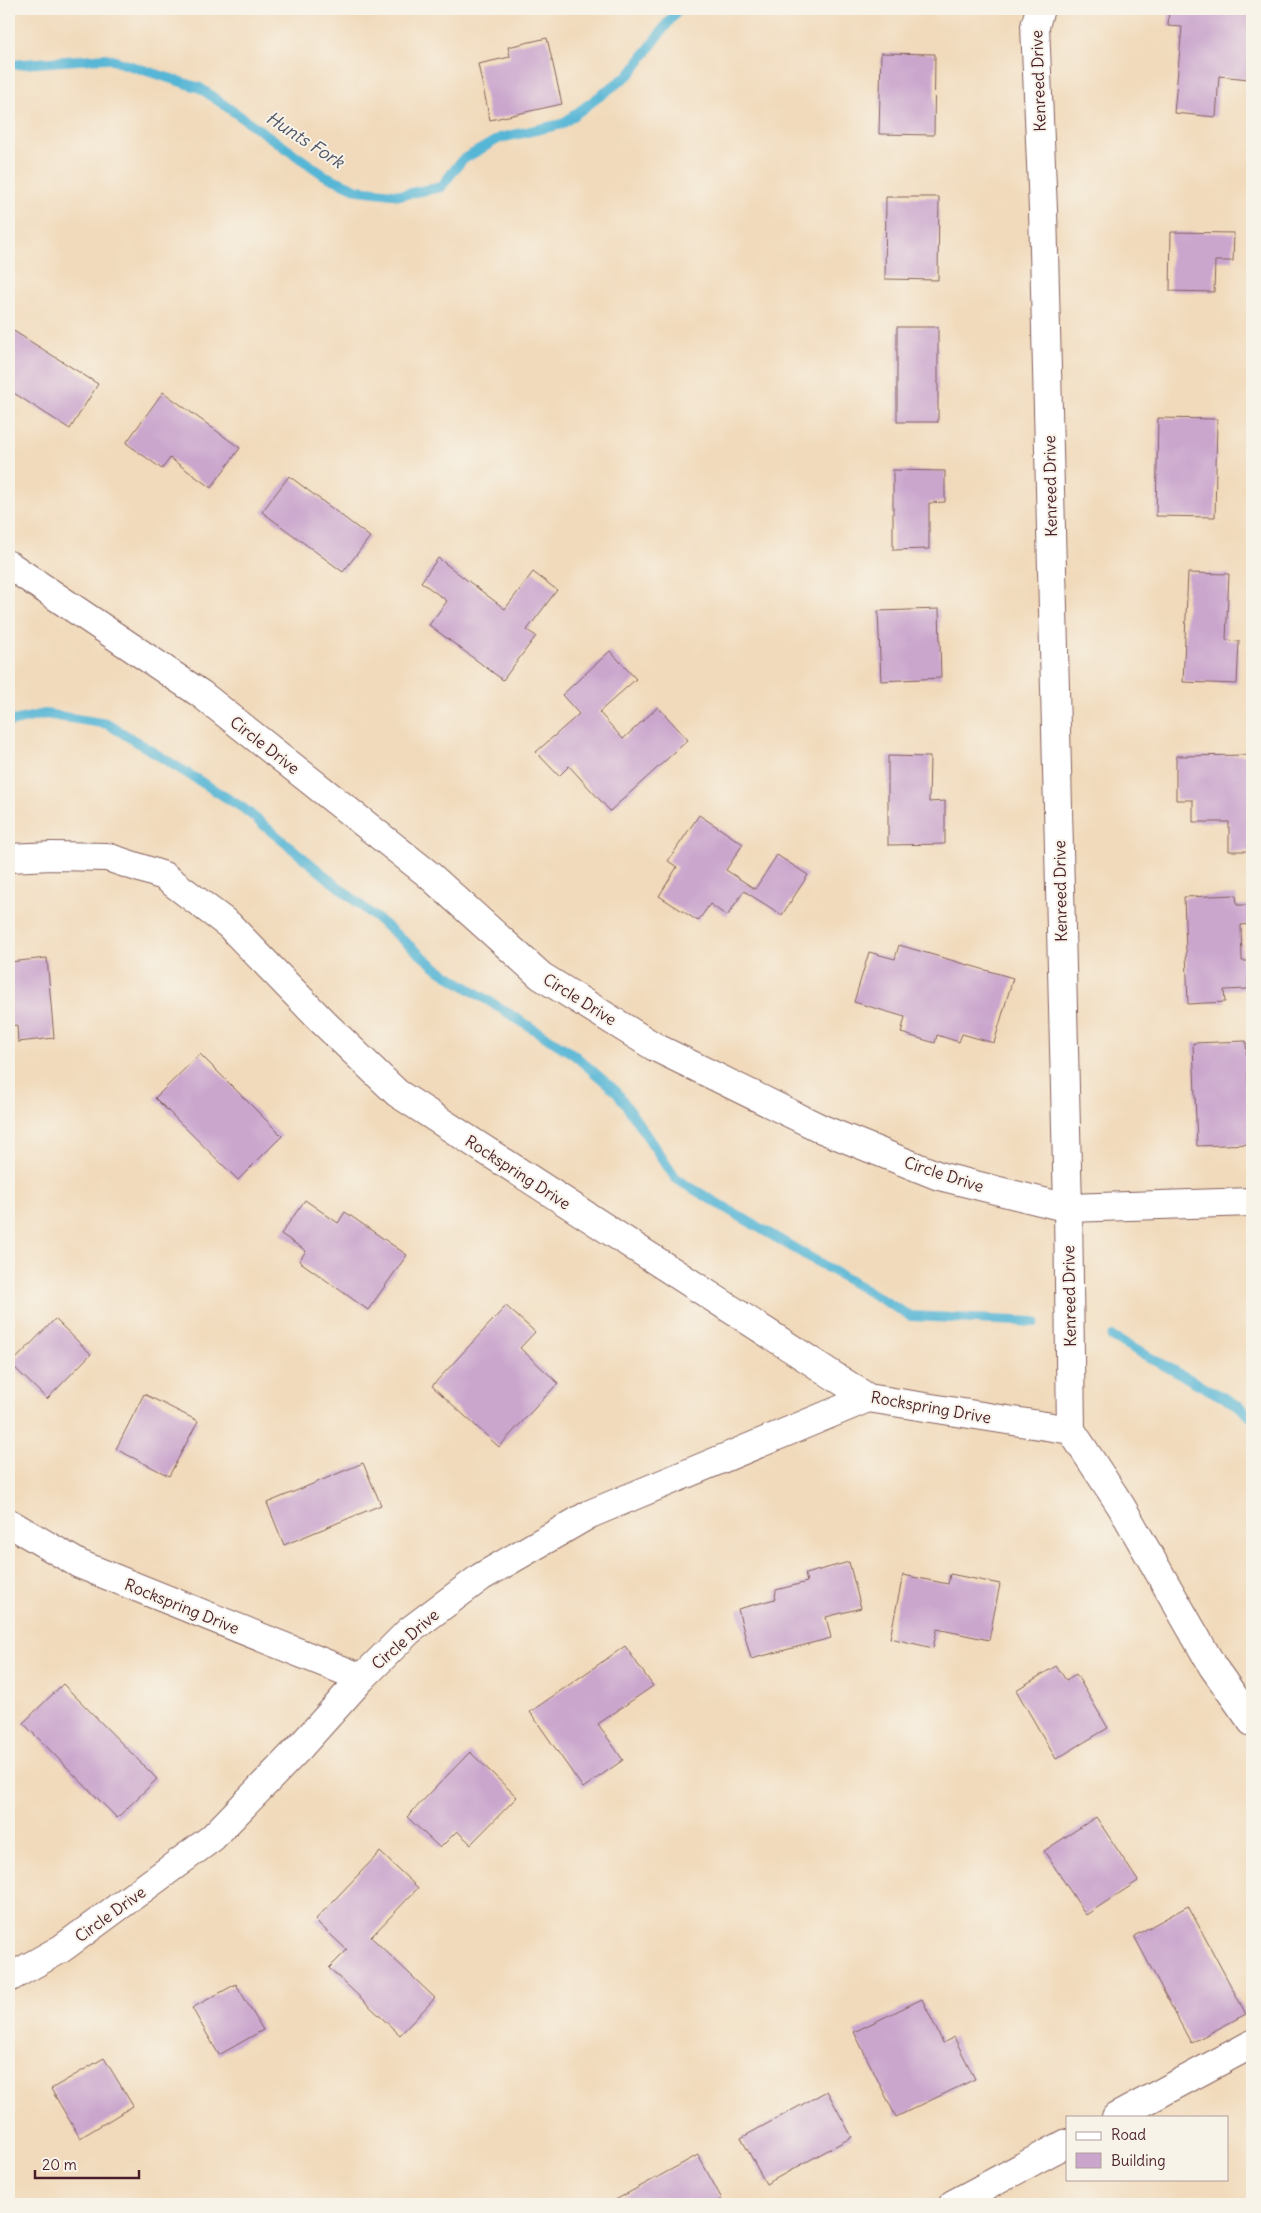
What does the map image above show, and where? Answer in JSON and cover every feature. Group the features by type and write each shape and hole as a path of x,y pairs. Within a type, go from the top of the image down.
{"street":[{"name":"Kenreed Drive","path":"1040,9 1036,26 1043,210 1068,1208 1071,1430"},
{"name":"Circle Drive","path":"9,565 201,694 428,874 541,976 655,1046 822,1129 939,1176 1068,1208 1252,1202"},
{"name":"Rockspring Drive","path":"9,858 52,856 107,857 164,876 229,925 323,1022 397,1093 868,1398 1071,1430"},
{"name":"Circle Drive","path":"9,1978 61,1949 212,1838 301,1746 362,1678 409,1631 481,1577 590,1514 868,1398"},
{"path":"1071,1430 1121,1506 1213,1667 1252,1722"},
{"name":"Rockspring Drive","path":"9,1523 79,1564 362,1678"},
{"path":"1118,2116 1252,2044"},
{"path":"953,2204 1066,2144"}],"building":[{"path":"1169,9 1252,9 1249,79 1219,76 1216,117 1174,113 1182,27 1168,26"},
{"path":"547,38 562,104 490,120 478,64 510,57 508,47"},
{"path":"881,53 935,54 934,135 879,134"},
{"path":"886,197 939,197 938,280 885,279"},
{"path":"1171,232 1234,233 1233,261 1215,261 1214,292 1170,291"},
{"path":"897,327 938,327 938,422 897,422"},
{"path":"9,328 98,384 70,429 9,390"},
{"path":"163,392 240,448 211,488 170,458 162,469 126,443"},
{"path":"1158,418 1217,419 1215,517 1156,516"},
{"path":"893,470 945,471 945,502 929,503 929,549 893,550"},
{"path":"289,476 370,537 343,572 262,512"},
{"path":"438,558 505,609 533,572 557,590 527,630 536,636 503,680 429,625 447,601 421,582"},
{"path":"1188,573 1229,574 1226,640 1239,641 1237,684 1183,682"},
{"path":"939,609 941,678 881,681 878,611"},
{"path":"610,651 636,679 599,712 623,739 658,707 688,740 610,811 569,766 559,776 536,752 579,714 562,695"},
{"path":"1252,755 1252,851 1229,851 1229,822 1193,822 1193,800 1176,800 1176,756"},
{"path":"888,756 930,757 929,802 945,801 945,844 888,845"},
{"path":"699,815 743,844 726,870 755,889 777,855 808,875 782,915 744,891 727,916 710,904 698,921 659,896 677,867 668,861"},
{"path":"1236,895 1237,905 1252,905 1252,924 1241,925 1242,961 1252,961 1252,979 1248,979 1248,989 1224,990 1225,1002 1188,1004 1184,897"},
{"path":"899,945 1013,978 994,1043 962,1034 959,1042 937,1035 935,1043 901,1033 905,1017 854,1002 869,952 895,959"},
{"path":"47,958 54,1038 18,1042 17,1025 9,1026 9,962"},
{"path":"1246,1041 1249,1097 1252,1097 1252,1144 1197,1146 1193,1043"},
{"path":"200,1054 282,1136 238,1180 155,1098"},
{"path":"305,1200 338,1223 345,1212 407,1255 368,1310 299,1261 306,1251 281,1234"},
{"path":"506,1306 535,1332 520,1348 558,1383 499,1447 432,1386"},
{"path":"55,1319 91,1354 47,1399 11,1364"},
{"path":"144,1394 198,1421 169,1476 116,1449"},
{"path":"363,1463 381,1505 284,1545 267,1503"},
{"path":"849,1562 861,1608 826,1617 831,1638 751,1659 738,1609 775,1599 776,1590 807,1582 805,1574"},
{"path":"950,1574 1000,1584 989,1640 937,1629 933,1648 890,1638 903,1575 948,1584"},
{"path":"625,1646 653,1686 598,1724 623,1760 583,1788 530,1712"},
{"path":"1056,1666 1066,1680 1076,1674 1108,1728 1056,1759 1016,1690"},
{"path":"63,1684 157,1779 117,1818 23,1723"},
{"path":"470,1752 517,1797 471,1844 457,1831 440,1848 407,1817"},
{"path":"1096,1817 1138,1881 1086,1915 1044,1851"},
{"path":"380,1852 418,1888 371,1937 435,1998 400,2035 329,1968 347,1950 315,1920"},
{"path":"1188,1906 1246,2014 1191,2043 1134,1936"},
{"path":"236,1984 263,2030 219,2055 192,2008"},
{"path":"922,1999 943,2043 954,2037 975,2079 896,2117 854,2032"},
{"path":"104,2058 133,2106 80,2138 51,2089"},
{"path":"827,2091 852,2137 766,2184 741,2138"},
{"path":"698,2155 722,2199 713,2204 608,2204"}],"waterway":[{"name":"Hunts Fork","path":"9,65 106,58 200,88 324,175 358,190 401,195 441,187 462,160 500,138 562,124 631,73 678,9"},
{"path":"9,722 45,714 108,724 243,808 438,969 573,1054 617,1092 676,1179 910,1316 1035,1322"},
{"path":"1112,1337 1239,1406 1252,1418"}]}
